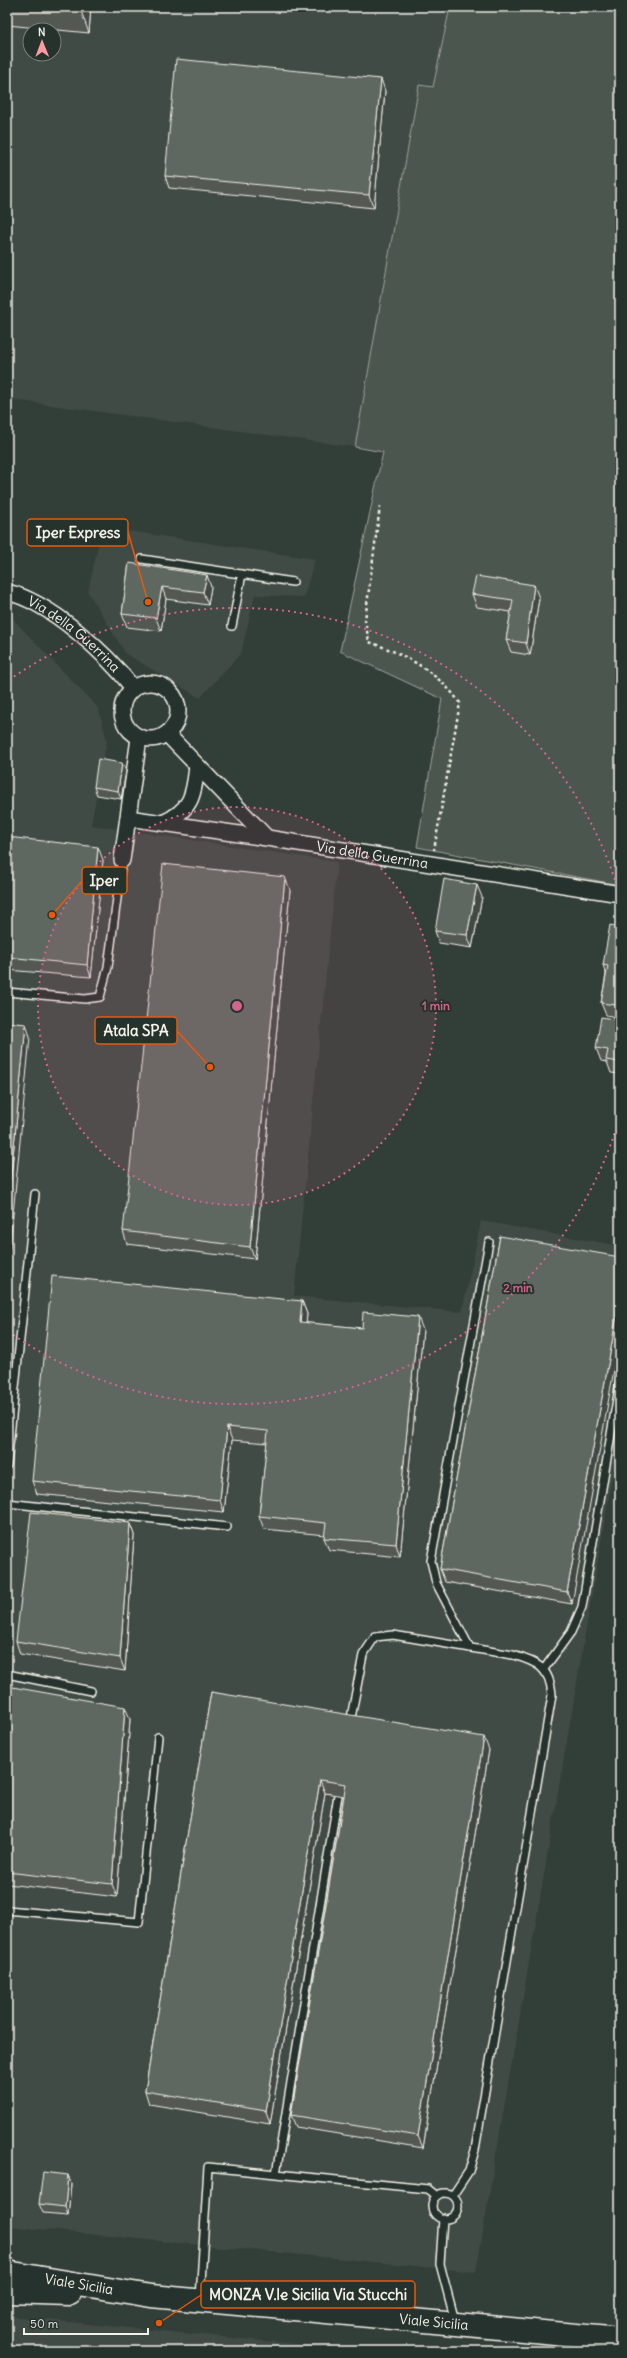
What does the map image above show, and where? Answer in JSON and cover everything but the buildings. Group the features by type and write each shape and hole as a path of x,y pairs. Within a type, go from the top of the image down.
{"main road":[{"name":"Viale Sicilia","path":"7,2272 151,2296 620,2338"},
{"name":"Viale Sicilia","path":"7,2292 151,2296"}],"street":[{"name":"Via della Guerrina","path":"7,592 55,614 118,668 133,688"},
{"path":"147,683 155,683 168,690 174,696 178,711 177,720 167,734 149,740 139,738 126,727 122,718 123,701 133,688 147,683"},
{"path":"167,734 267,838"},
{"path":"122,860 139,738"},
{"path":"163,823 178,816 189,803 195,787 197,766"},
{"name":"Via della Guerrina","path":"128,818 267,838 620,894"}],"lane":[{"path":"142,559 293,582"},
{"path":"232,626 242,574"},
{"path":"7,992 85,999 100,997 108,967 122,860"},
{"path":"7,1465 35,1194"},
{"path":"470,1648 436,1583 431,1561 489,1242"},
{"path":"544,1669 572,1632 582,1607 620,1381"},
{"path":"7,1503 227,1527"},
{"path":"349,1727 363,1655 376,1638 393,1635 524,1659 544,1669 551,1683 552,1695 475,2150 469,2171 453,2196"},
{"path":"7,1674 91,1691"},
{"path":"7,1910 139,1922 158,1737"},
{"path":"276,2174 338,1795"},
{"path":"200,2301 208,2166 428,2189 437,2196"},
{"path":"445,2193 453,2196 457,2203 457,2211 451,2217 443,2218 433,2211 432,2203 437,2196 445,2193"},
{"path":"443,2218 440,2264 456,2324"}],"path":[{"path":"380,506 365,620 369,642 398,651 434,676 452,691 460,703 431,864"}],"shaded area":[{"path":"7,7 450,7 433,87 419,85 355,447 7,399"},
{"path":"450,7 620,7 620,885 417,847 442,699 340,651 383,452 355,447 419,85 433,87"},
{"path":"102,527 315,559 304,597 255,595 241,653 200,698 126,654 88,592"},
{"path":"7,617 11,617 98,708 107,740 91,825 337,862 294,1296 462,1312 481,1221 620,1246 620,1431 476,2272 7,2226"},
{"path":"7,2316 366,2351 7,2351"}],"place":[{"name":"Iper Express","path":"148,602"},
{"name":"Iper","path":"52,915"},
{"name":"Atala SPA","path":"210,1067"},
{"name":"MONZA V.le Sicilia Via Stucchi","path":"159,2323"}]}
